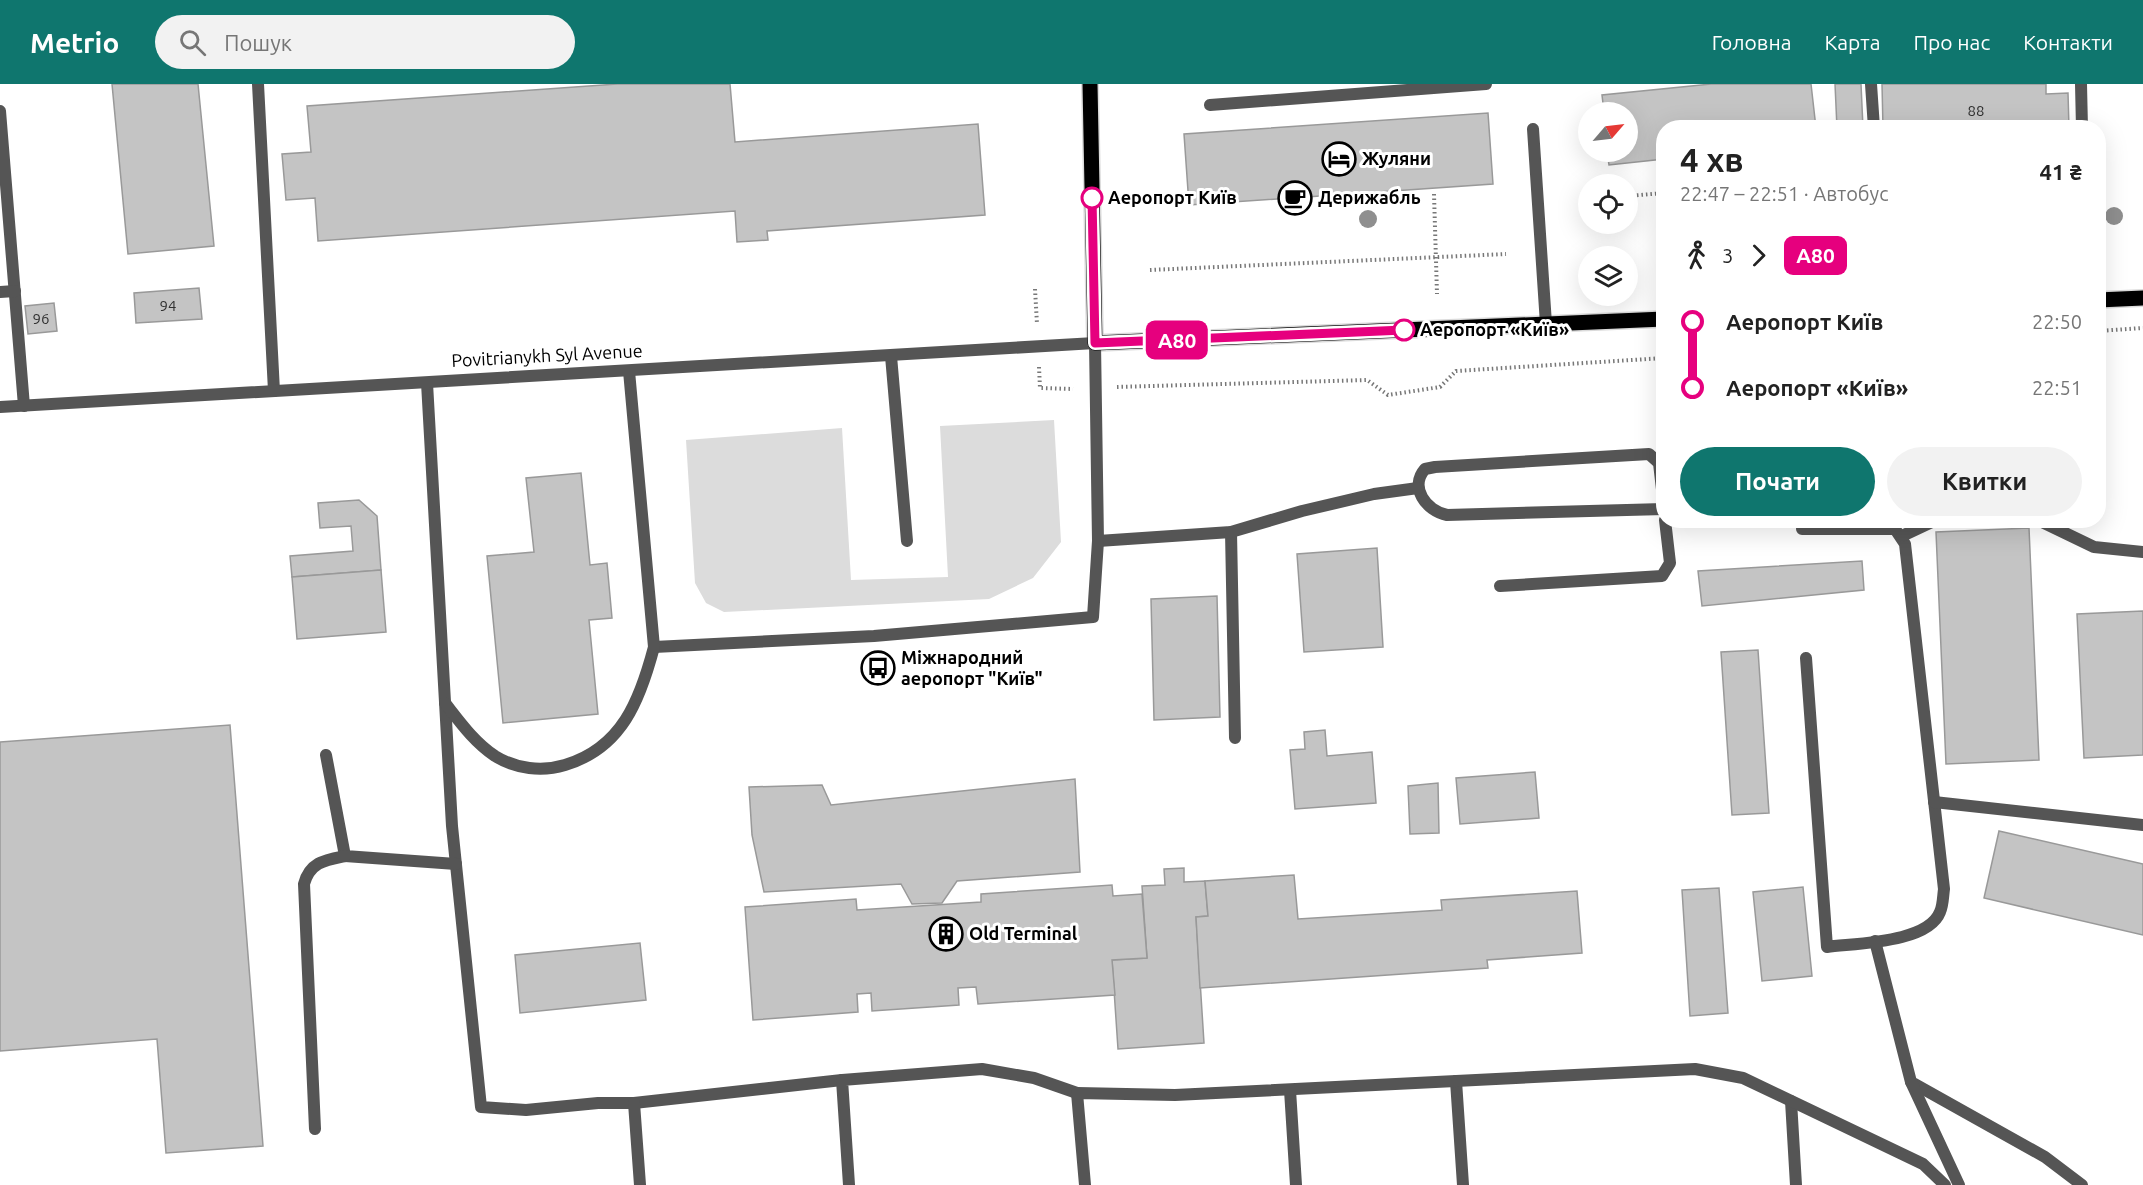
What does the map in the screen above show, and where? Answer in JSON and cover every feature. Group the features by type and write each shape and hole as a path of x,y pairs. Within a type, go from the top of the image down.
{"main road":[{"path":"1090,84 1095,343"},
{"path":"2106,299 2143,297"},
{"name":"Povitrianykh Syl Avenue","path":"1095,343 1656,319"}],"street":[{"path":"258,84 274,391"},
{"path":"1210,105 1486,84"},
{"path":"1871,84 1873,120"},
{"path":"2081,84 2082,120"},
{"path":"0,111 24,406"},
{"path":"1533,129 1546,324"},
{"path":"0,292 15,291"},
{"path":"654,647 874,636 1093,617 1098,541 1095,343"},
{"name":"Povitrianykh Syl Avenue","path":"0,407 1095,343"},
{"path":"891,356 907,542"},
{"path":"445,703 472,737 496,756 526,769 551,769 578,761 607,744 630,713 644,684 654,647 629,371"},
{"path":"427,382 456,864 481,1107 526,1110 598,1103 634,1103 842,1080 982,1069 1034,1078 1077,1094 1175,1095 1695,1069 1743,1078 1923,1164 1944,1185"},
{"path":"1656,461 1649,454 1425,469 1420,475 1418,488 1426,506 1436,513 1447,515 1656,508"},
{"path":"1098,541 1231,532 1302,511 1374,494 1418,488"},
{"path":"1500,586 1662,576 1670,563 1666,528"},
{"path":"1902,536 1919,528"},
{"path":"2055,528 2094,546 2143,552"},
{"path":"1802,529 1895,529 1902,536 1905,544 1944,889 1940,913 1925,930 1899,938 1827,947 1806,658"},
{"path":"1231,532 1235,738"},
{"path":"326,755 345,856"},
{"path":"1934,802 2143,825"},
{"path":"315,1129 304,884 307,871 318,862 345,856 456,864"},
{"path":"1875,941 1911,1082 1959,1185"},
{"path":"842,1080 849,1185"},
{"path":"1456,1081 1463,1185"},
{"path":"1911,1082 2045,1157 2082,1185"},
{"path":"1290,1089 1296,1185"},
{"path":"1077,1094 1085,1185"},
{"path":"1791,1101 1796,1185"},
{"path":"634,1103 640,1185"}],"path":[{"path":"1434,194 1437,294"},
{"path":"1638,195 1656,194"},
{"path":"1150,270 1506,254"},
{"path":"1035,289 1040,388 1367,380 1388,394 1440,387 1456,371 1656,358"},
{"path":"2106,330 2143,328"}],"shaded area":[{"path":"1054,420 1061,542 1033,578 989,599 724,612 706,603 695,583 686,440 842,428 851,580 948,577 940,426"}],"building":[{"path":"112,84 198,84 214,246 128,254"},
{"path":"617,84 730,84 735,142 978,124 985,215 767,231 768,240 737,242 735,211 318,241 315,198 286,200 282,154 311,152 307,106"},
{"path":"1711,84 1811,84 1815,120 1656,120 1656,160 1638,162 1638,102 1603,102 1602,95"},
{"path":"1835,84 1861,84 1863,120 1837,120"},
{"path":"1882,84 2046,84 2046,94 2068,93 2069,120 1883,120"},
{"name":"Жуляни","path":"1488,113 1493,184 1189,205 1184,134"},
{"path":"1609,162 1636,162 1609,165"},
{"path":"199,288 202,319 136,323 134,293"},
{"path":"54,303 57,331 28,334 25,306"},
{"path":"581,473 590,565 607,563 612,618 589,620 598,714 503,723 487,556 534,552 526,478"},
{"path":"359,500 377,516 381,570 292,577 290,556 353,551 351,526 320,528 318,503"},
{"path":"2029,528 2039,760 1946,764 1936,532"},
{"path":"1377,548 1383,647 1304,652 1297,554"},
{"path":"1862,561 1864,590 1702,606 1698,571"},
{"path":"381,570 386,632 297,639 292,577"},
{"path":"1217,596 1220,717 1154,720 1151,599"},
{"path":"2143,611 2143,755 2084,758 2077,614"},
{"path":"1758,650 1769,813 1732,815 1721,652"},
{"path":"230,725 263,1146 166,1153 157,1039 0,1051 0,742"},
{"path":"1325,730 1327,756 1372,752 1376,803 1295,809 1290,750 1305,749 1304,732"},
{"path":"1535,772 1539,818 1460,824 1456,778"},
{"path":"1075,779 1080,872 957,881 942,903 912,904 901,884 764,892 752,835 749,787 822,785 831,805"},
{"path":"1438,783 1439,833 1410,834 1408,786"},
{"path":"1999,831 2143,864 2143,935 1984,898"},
{"path":"1184,868 1184,882 1205,881 1208,916 1196,917 1204,1043 1118,1049 1112,960 1147,958 1142,886 1165,885 1164,869"},
{"path":"1294,875 1298,919 1442,910 1441,900 1577,891 1582,953 1487,960 1488,968 1200,988 1196,917 1208,916 1205,881"},
{"name":"Old Terminal","path":"1112,885 1113,896 1142,894 1147,958 1112,960 1115,995 978,1004 976,987 958,988 959,1005 872,1011 871,993 857,994 858,1012 753,1020 745,907 856,899 857,910 981,902 981,894"},
{"path":"1803,887 1812,976 1762,981 1753,892"},
{"path":"1719,888 1728,1013 1690,1016 1682,890"},
{"path":"640,943 646,1000 520,1013 515,955"}],"bus line":[{"name":"А80","path":"1092,198 1095,343 1404,330"}],"place":[{"name":"Жуляни","path":"1339,159"},
{"name":"Аеропорт Київ","path":"1092,198"},
{"name":"Дерижабль","path":"1295,198"},
{"name":"Аеропорт «Київ»","path":"1404,330"},
{"name":"Міжнародний аеропорт \"Київ\"","path":"878,668"},
{"name":"Old Terminal","path":"946,934"}]}
